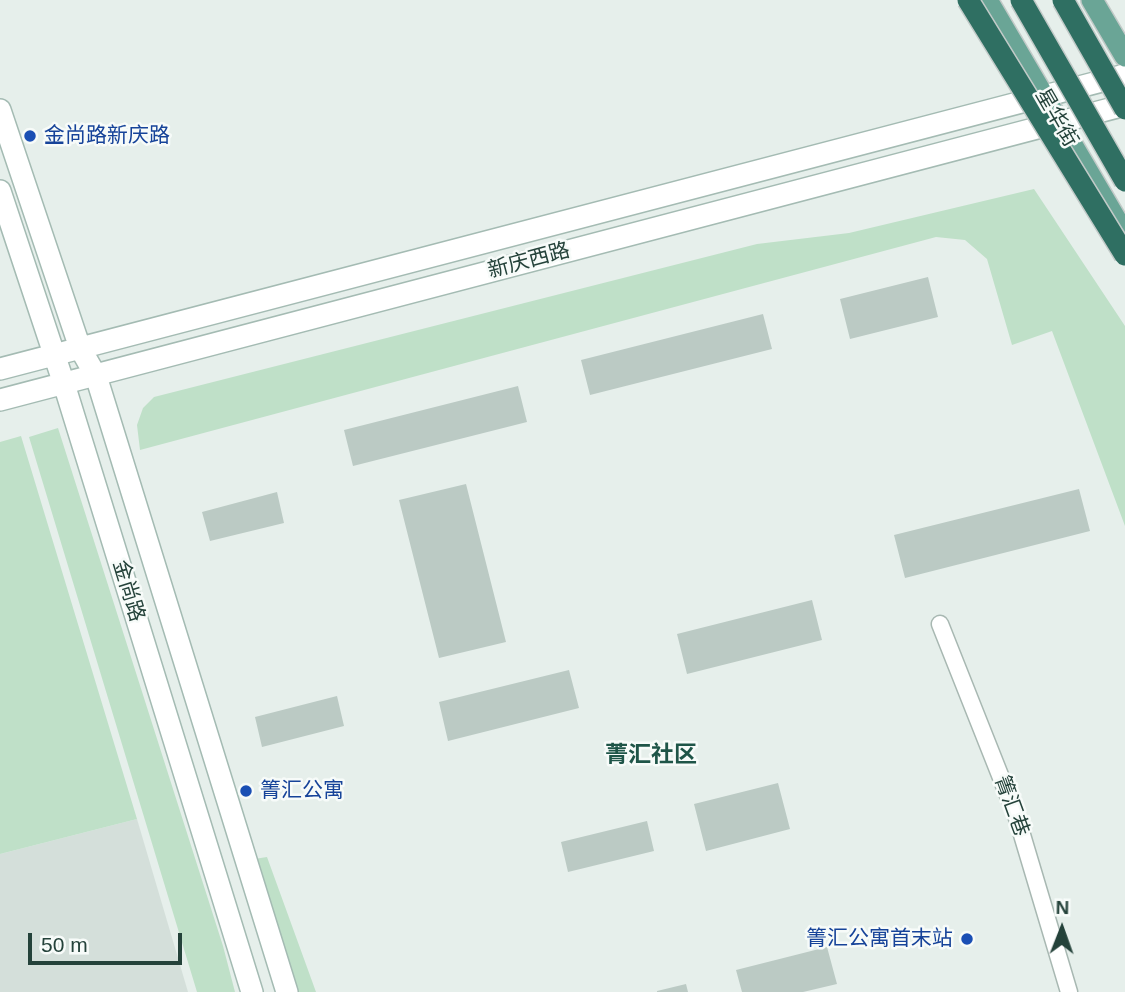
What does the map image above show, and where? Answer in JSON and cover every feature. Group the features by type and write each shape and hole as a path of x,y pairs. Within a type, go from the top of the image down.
{"highway":[{"path":"968,0 1125,255"},
{"path":"1021,0 1125,181"},
{"path":"1063,0 1125,107"}],"main road":[{"name":"星华街","path":"987,0 1125,235"},
{"path":"1092,0 1125,56"}],"street":[{"path":"0,369 1125,75"},
{"name":"新庆西路","path":"0,400 1057,121 1125,107"},
{"path":"0,110 80,348 96,376 287,992"},
{"name":"金尚路","path":"0,191 64,384 252,992"},
{"name":"箐汇巷","path":"940,624 1017,818 1069,992"}],"shaded area":[{"path":"137,819 188,992 0,992 0,854"}],"green space":[{"path":"1034,189 1125,326 1125,526 1052,331 1012,345 987,259 965,240 936,237 140,450 137,425 143,408 154,397 757,244 849,233"},
{"path":"58,428 223,946 235,992 197,992 29,437"},
{"path":"21,436 137,819 0,854 0,442"},
{"path":"267,857 316,992 292,992 248,860"}],"building":[{"path":"928,277 938,317 850,339 840,299"},
{"path":"763,314 772,349 590,395 581,360"},
{"path":"518,386 527,422 353,466 344,430"},
{"path":"466,484 506,642 439,658 399,500"},
{"path":"1079,489 1090,531 905,578 894,535"},
{"path":"277,492 284,523 210,541 202,512"},
{"path":"812,600 822,640 687,674 677,634"},
{"path":"569,670 579,708 448,741 439,702"},
{"path":"337,696 344,726 262,747 255,717"},
{"path":"778,783 790,829 706,851 694,804"},
{"path":"647,821 654,851 568,872 561,842"},
{"path":"827,947 837,984 803,992 742,992 736,970"},
{"path":"686,984 688,992 657,992 657,991"}],"place":[{"name":"金尚路新庆路","path":"30,136"},
{"name":"箐汇公寓","path":"246,791"},
{"name":"箐汇公寓首末站","path":"967,939"}],"district":[{"name":"菁汇社区","path":"651,756"}]}
